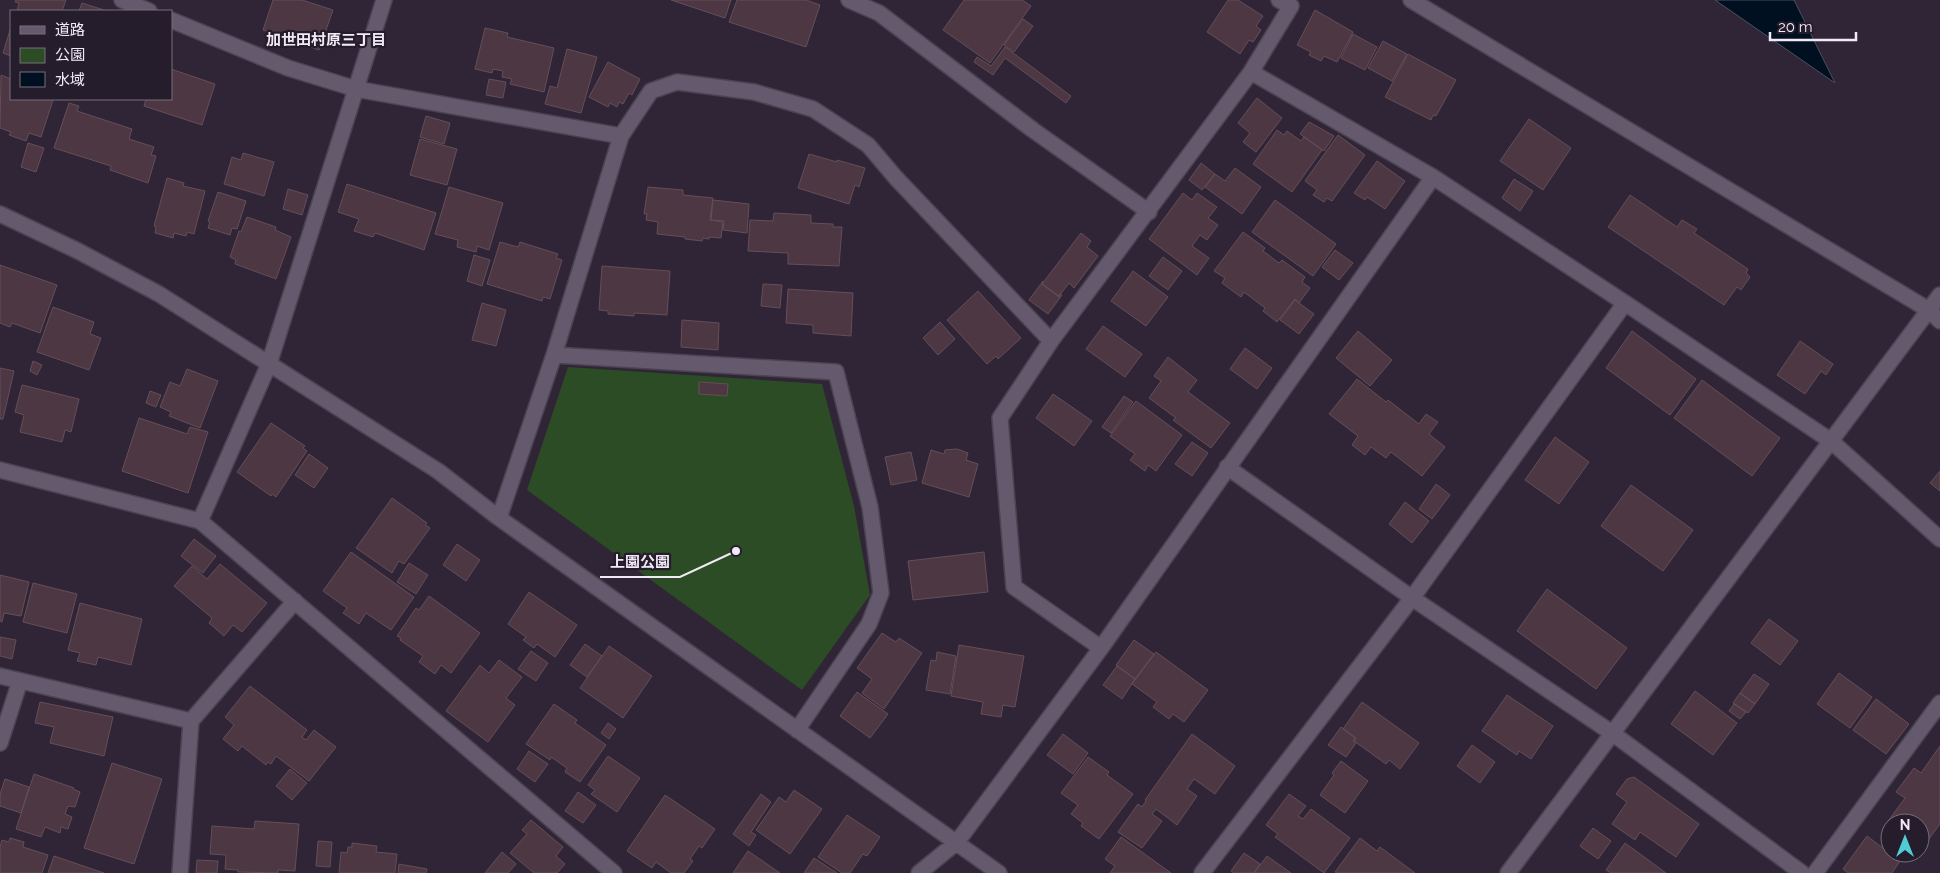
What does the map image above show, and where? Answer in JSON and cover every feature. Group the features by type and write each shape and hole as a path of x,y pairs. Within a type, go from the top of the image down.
{"street":[{"path":"122,0 147,10"},
{"path":"200,521 269,364 384,0"},
{"path":"849,0 879,13 1033,130 1149,212"},
{"path":"1101,648 1014,587 1000,418 1051,341 1149,212 1251,72 1291,6 1279,0"},
{"path":"1411,0 1929,310 1940,321"},
{"path":"172,20 288,68 356,89 621,136"},
{"path":"1251,72 1433,177 1831,441 1940,539"},
{"path":"499,518 554,355 621,136 651,91 677,82 754,92 814,110 868,145 896,178 1051,341"},
{"path":"919,873 957,842 1101,648 1433,177"},
{"path":"0,214 78,251 159,294 438,472 499,518 999,873"},
{"path":"1508,873 1940,295"},
{"path":"1202,873 1412,598 1625,303"},
{"path":"554,355 836,372 870,507 881,593 869,624 797,730"},
{"path":"1228,467 1412,598 1612,733 1802,873"},
{"path":"0,470 200,521 614,873"},
{"path":"180,873 190,721 295,601"},
{"path":"0,676 190,721"},
{"path":"0,743 20,681"},
{"path":"1815,873 1940,703"}],"green space":[{"path":"568,367 822,384 854,506 870,595 802,690 527,490"}],"water":[{"path":"1715,0 1794,0 1835,83"}],"building":[{"path":"16,0 66,0 62,10 17,10 19,3 15,2"},
{"path":"273,0 302,0 333,10 319,50 263,30"},
{"path":"671,0 731,0 725,18"},
{"path":"737,0 806,0 820,5 806,47 729,22"},
{"path":"964,0 1022,0 1031,6 990,63 943,30"},
{"path":"1228,0 1238,0 1263,16 1256,26 1261,30 1253,42 1249,40 1240,54 1207,32"},
{"path":"82,3 104,10 79,10"},
{"path":"1315,10 1353,32 1337,62 1324,56 1321,61 1309,55 1311,52 1297,45"},
{"path":"1023,19 1033,26 1014,52 1004,45"},
{"path":"485,28 508,33 507,37 554,48 544,92 510,84 512,79 502,77 503,71 493,69 492,73 475,69"},
{"path":"10,30 10,56 3,53"},
{"path":"1353,34 1377,47 1365,70 1341,58"},
{"path":"1383,41 1407,54 1392,81 1368,68"},
{"path":"1005,47 1071,96 1066,103 1005,58 993,75 974,62 977,57 991,66"},
{"path":"567,49 597,57 581,113 545,104 550,86 557,88"},
{"path":"1408,54 1456,80 1436,116 1433,115 1431,120 1385,97"},
{"path":"608,62 640,79 632,95 629,93 623,104 619,102 617,107 610,103 608,107 589,97"},
{"path":"172,69 215,84 202,125 144,106 146,100 172,100"},
{"path":"1,75 10,79 10,100 53,100 41,137 29,133 26,141 9,135 11,132 0,128"},
{"path":"489,79 506,82 503,98 486,95"},
{"path":"1257,98 1282,118 1256,152 1243,142 1250,133 1238,123"},
{"path":"69,103 79,106 77,111 132,129 129,139 154,147 151,155 156,156 148,183 110,170 111,166 54,148"},
{"path":"426,116 450,123 444,144 420,137"},
{"path":"1529,119 1571,148 1543,190 1500,161"},
{"path":"1309,122 1334,136 1324,151 1300,134"},
{"path":"1277,130 1284,135 1287,131 1301,141 1304,137 1322,150 1292,192 1253,164"},
{"path":"1338,135 1365,155 1332,201 1327,198 1324,202 1313,195 1317,190 1305,181"},
{"path":"420,139 457,149 447,185 410,175"},
{"path":"28,143 44,148 36,172 21,167"},
{"path":"243,153 274,162 264,196 224,184 232,157 241,160"},
{"path":"809,154 865,168 859,187 855,185 849,204 798,188"},
{"path":"1377,161 1405,181 1385,209 1367,197 1365,200 1354,193"},
{"path":"1201,163 1215,174 1202,190 1189,180"},
{"path":"1235,168 1261,187 1242,214 1205,187 1215,174 1225,181"},
{"path":"167,178 184,183 183,186 205,191 194,234 187,232 186,236 174,233 173,238 155,233 156,227 154,226"},
{"path":"1514,179 1533,191 1520,211 1502,198"},
{"path":"347,184 436,213 424,250 375,233 373,237 354,231 359,219 338,212"},
{"path":"449,187 503,203 489,250 477,246 476,252 457,247 458,240 435,234"},
{"path":"648,187 683,190 683,195 713,198 710,220 723,222 721,238 709,237 709,239 703,238 702,241 657,234 658,222 646,220 647,214 644,214"},
{"path":"288,189 308,195 302,215 283,209"},
{"path":"218,192 246,201 237,229 232,228 230,235 208,228 210,222 208,221"},
{"path":"1183,193 1192,200 1197,193 1217,207 1208,218 1218,225 1207,240 1200,235 1192,246 1209,258 1197,275 1149,239"},
{"path":"1630,195 1677,227 1682,220 1697,229 1694,233 1748,269 1746,273 1750,277 1741,290 1737,287 1724,305 1608,227"},
{"path":"713,200 749,204 747,233 723,230 724,221 711,220"},
{"path":"1275,200 1336,244 1313,276 1252,232"},
{"path":"774,213 811,215 811,223 833,224 833,227 842,227 839,266 788,264 788,253 748,251 750,220 773,221"},
{"path":"247,217 276,227 275,230 291,237 276,279 235,264 236,260 230,257 239,231 241,232"},
{"path":"1243,232 1265,248 1263,251 1279,263 1282,260 1305,277 1302,282 1310,288 1299,303 1295,299 1277,322 1263,311 1265,308 1244,292 1241,297 1222,283 1225,278 1214,271"},
{"path":"1081,233 1091,241 1087,247 1098,256 1074,288 1069,283 1059,296 1042,284"},
{"path":"500,242 518,247 520,242 558,254 556,258 562,260 550,299 543,297 542,301 487,284"},
{"path":"1335,250 1353,263 1339,280 1322,267"},
{"path":"474,255 490,260 482,286 467,281"},
{"path":"1163,257 1182,271 1168,290 1149,276"},
{"path":"0,265 57,285 40,333 12,323 10,327 0,323"},
{"path":"602,266 670,271 667,315 634,313 634,316 608,314 608,311 599,310"},
{"path":"1133,271 1168,297 1146,326 1111,301"},
{"path":"1043,281 1042,284 1059,297 1060,294 1062,295 1048,314 1029,300"},
{"path":"763,284 782,285 780,308 761,306"},
{"path":"788,289 853,293 851,336 813,333 813,325 786,323"},
{"path":"978,291 1021,338 998,359 996,356 987,364 947,320"},
{"path":"1295,300 1314,314 1299,334 1280,320"},
{"path":"482,303 506,310 496,346 472,340"},
{"path":"53,307 94,322 90,334 101,338 89,370 37,352"},
{"path":"682,320 719,323 718,350 681,347"},
{"path":"940,322 955,339 938,355 923,338"},
{"path":"1103,326 1142,354 1125,377 1086,349"},
{"path":"1358,331 1392,360 1370,386 1336,358"},
{"path":"1632,331 1696,379 1670,415 1606,368"},
{"path":"1800,341 1833,364 1826,375 1821,371 1805,394 1777,375"},
{"path":"1245,348 1272,368 1257,389 1230,369"},
{"path":"1168,357 1197,380 1188,392 1230,423 1211,448 1173,420 1176,418 1149,398 1161,381 1154,376"},
{"path":"33,361 42,365 37,375 30,371"},
{"path":"0,368 14,371 3,419 0,419"},
{"path":"187,369 218,381 200,428 169,416 171,412 160,407 170,382 180,386"},
{"path":"1357,379 1386,402 1388,400 1419,424 1426,414 1438,422 1429,434 1445,447 1422,476 1391,452 1386,458 1371,447 1365,455 1352,445 1358,436 1329,414"},
{"path":"1702,380 1780,438 1752,476 1674,418"},
{"path":"699,382 728,384 727,396 699,394"},
{"path":"22,385 79,399 71,432 65,430 62,442 20,432 24,415 15,412"},
{"path":"150,391 161,395 156,407 146,403"},
{"path":"1053,394 1092,421 1074,446 1036,418"},
{"path":"1124,396 1133,402 1111,433 1102,427"},
{"path":"1136,401 1182,435 1156,471 1148,465 1145,471 1130,460 1135,454 1110,436"},
{"path":"139,418 187,434 190,427 208,432 188,493 122,471"},
{"path":"271,423 305,446 303,448 307,451 276,497 272,494 271,496 237,472"},
{"path":"1555,437 1589,462 1559,504 1525,480"},
{"path":"1192,442 1208,453 1192,476 1175,464"},
{"path":"957,449 968,453 966,460 978,464 969,497 922,483 931,450 944,454 945,450"},
{"path":"911,452 917,480 891,485 885,457"},
{"path":"309,454 328,468 314,488 295,475"},
{"path":"1940,471 1940,491 1930,483"},
{"path":"1436,484 1450,495 1432,519 1419,509"},
{"path":"1631,485 1693,530 1663,571 1601,526"},
{"path":"392,498 427,523 425,525 430,528 404,564 399,561 392,573 356,548"},
{"path":"1405,502 1429,521 1412,543 1389,524"},
{"path":"194,539 216,556 203,573 181,556"},
{"path":"457,544 480,560 466,581 443,565"},
{"path":"351,552 414,597 391,630 366,613 359,624 343,613 347,608 323,591"},
{"path":"984,552 988,592 913,600 908,561"},
{"path":"409,563 428,575 416,594 397,582"},
{"path":"220,564 267,603 242,632 233,625 224,636 209,623 212,618 174,586 192,566 207,579"},
{"path":"0,575 29,582 21,616 4,613 2,622 0,621"},
{"path":"33,583 77,594 67,633 23,622"},
{"path":"1547,589 1627,648 1596,689 1517,631"},
{"path":"529,592 577,625 555,657 537,644 534,648 523,640 526,637 508,624"},
{"path":"429,596 480,633 451,673 441,665 435,674 419,662 423,656 397,636 416,608 419,610"},
{"path":"80,603 142,619 131,665 98,657 96,665 77,661 80,653 68,650"},
{"path":"1769,619 1798,641 1780,665 1751,643"},
{"path":"882,633 896,642 899,638 922,653 884,709 862,693 872,679 857,668"},
{"path":"0,637 16,640 12,659 0,656"},
{"path":"1134,640 1154,654 1135,679 1116,665"},
{"path":"585,644 602,656 587,677 570,665"},
{"path":"959,645 1024,656 1015,707 1003,705 1001,717 981,714 983,702 951,696"},
{"path":"609,646 652,676 623,718 580,688"},
{"path":"531,651 548,663 536,681 518,669"},
{"path":"937,652 956,656 950,694 926,690 931,660 936,661"},
{"path":"1156,652 1208,690 1184,722 1173,714 1169,719 1153,707 1157,702 1132,684"},
{"path":"499,660 522,677 506,698 515,705 488,742 446,711 480,665 489,673"},
{"path":"1117,666 1135,679 1122,699 1103,685"},
{"path":"1839,673 1872,697 1850,728 1817,704"},
{"path":"1754,674 1769,684 1755,704 1740,693"},
{"path":"250,686 307,730 302,737 306,740 314,730 336,747 309,781 276,756 271,764 268,762 266,765 242,746 238,751 223,739 234,725 225,717"},
{"path":"1695,691 1737,723 1713,755 1671,724"},
{"path":"857,692 888,714 870,738 840,716"},
{"path":"1740,693 1755,704 1748,713 1733,703"},
{"path":"1507,695 1553,726 1531,759 1519,751 1517,755 1482,731"},
{"path":"1876,699 1909,724 1886,754 1853,730"},
{"path":"40,702 113,717 104,756 50,743 54,727 35,723"},
{"path":"1362,702 1419,743 1400,769 1389,760 1386,764 1354,741 1356,738 1343,729"},
{"path":"554,704 577,720 575,723 606,745 580,782 565,772 567,768 551,757 550,760 526,744"},
{"path":"1734,704 1746,712 1740,719 1729,711"},
{"path":"608,723 616,729 609,739 601,733"},
{"path":"1341,727 1355,738 1353,741 1356,743 1346,757 1328,745"},
{"path":"1063,734 1088,753 1073,774 1047,755"},
{"path":"1192,734 1235,766 1215,794 1194,779 1187,789 1197,796 1177,825 1156,809 1152,814 1162,821 1142,848 1118,832 1138,804 1142,807"},
{"path":"1472,745 1495,762 1480,783 1457,766"},
{"path":"1940,746 1940,824 1930,838 1930,813 1894,813 1905,798 1896,792 1914,768 1921,773"},
{"path":"529,751 548,764 535,782 517,769"},
{"path":"608,756 640,778 617,812 591,794 595,790 588,785"},
{"path":"1088,757 1109,772 1107,775 1133,794 1099,839 1081,826 1083,823 1071,814 1078,805 1061,793"},
{"path":"1341,761 1368,781 1345,813 1320,795"},
{"path":"112,763 162,779 134,864 84,848"},
{"path":"290,769 307,783 292,800 276,786"},
{"path":"34,774 74,788 80,792 75,807 68,806 65,814 72,817 68,829 61,827 60,833 45,827 41,837 16,829"},
{"path":"1634,777 1699,824 1676,857 1640,832 1635,840 1612,824 1627,802 1616,794 1627,779"},
{"path":"5,779 29,787 21,813 0,806 0,794"},
{"path":"794,790 822,809 790,854 756,830 779,797 786,802"},
{"path":"578,792 596,805 583,823 565,811"},
{"path":"761,794 771,802 751,832 756,835 749,846 733,834"},
{"path":"1289,794 1306,806 1298,816 1303,819 1311,809 1350,838 1324,873 1275,837 1278,834 1266,825"},
{"path":"665,795 715,829 702,848 699,846 690,859 693,861 684,873 671,873 656,862 652,868 627,851"},
{"path":"847,815 880,837 867,856 863,854 850,873 842,873 818,857"},
{"path":"531,820 563,847 556,856 565,864 557,873 534,873 510,853 527,834 522,830"},
{"path":"255,821 299,824 295,871 278,870 278,873 238,872 238,870 225,869 226,855 210,854 212,826 254,829"},
{"path":"1593,828 1611,841 1598,859 1580,846"},
{"path":"1867,836 1880,846 1880,863 1899,863 1892,873 1848,873 1843,869"},
{"path":"1121,837 1171,873 1110,873 1115,866 1105,859"},
{"path":"10,838 24,842 23,847 48,855 42,873 0,873 0,847 2,840 9,842"},
{"path":"1360,838 1377,851 1380,847 1415,873 1335,872"},
{"path":"318,841 332,842 330,867 316,866"},
{"path":"352,843 377,846 376,852 397,854 395,873 339,873 341,852 347,853 348,847 352,847"},
{"path":"1625,843 1666,873 1611,873 1606,870"},
{"path":"748,851 780,873 733,873"},
{"path":"502,852 516,864 508,873 485,873"},
{"path":"1244,853 1260,864 1254,873 1234,873 1231,871"},
{"path":"54,856 104,873 48,873"},
{"path":"1267,856 1291,873 1254,873"},
{"path":"814,858 837,873 804,873"},
{"path":"197,860 218,861 217,873 196,873"},
{"path":"399,864 427,869 426,873 398,873"}],"place":[{"name":"上園公園","path":"736,551"}],"district":[{"name":"加世田村原三丁目","path":"326,40"}]}
